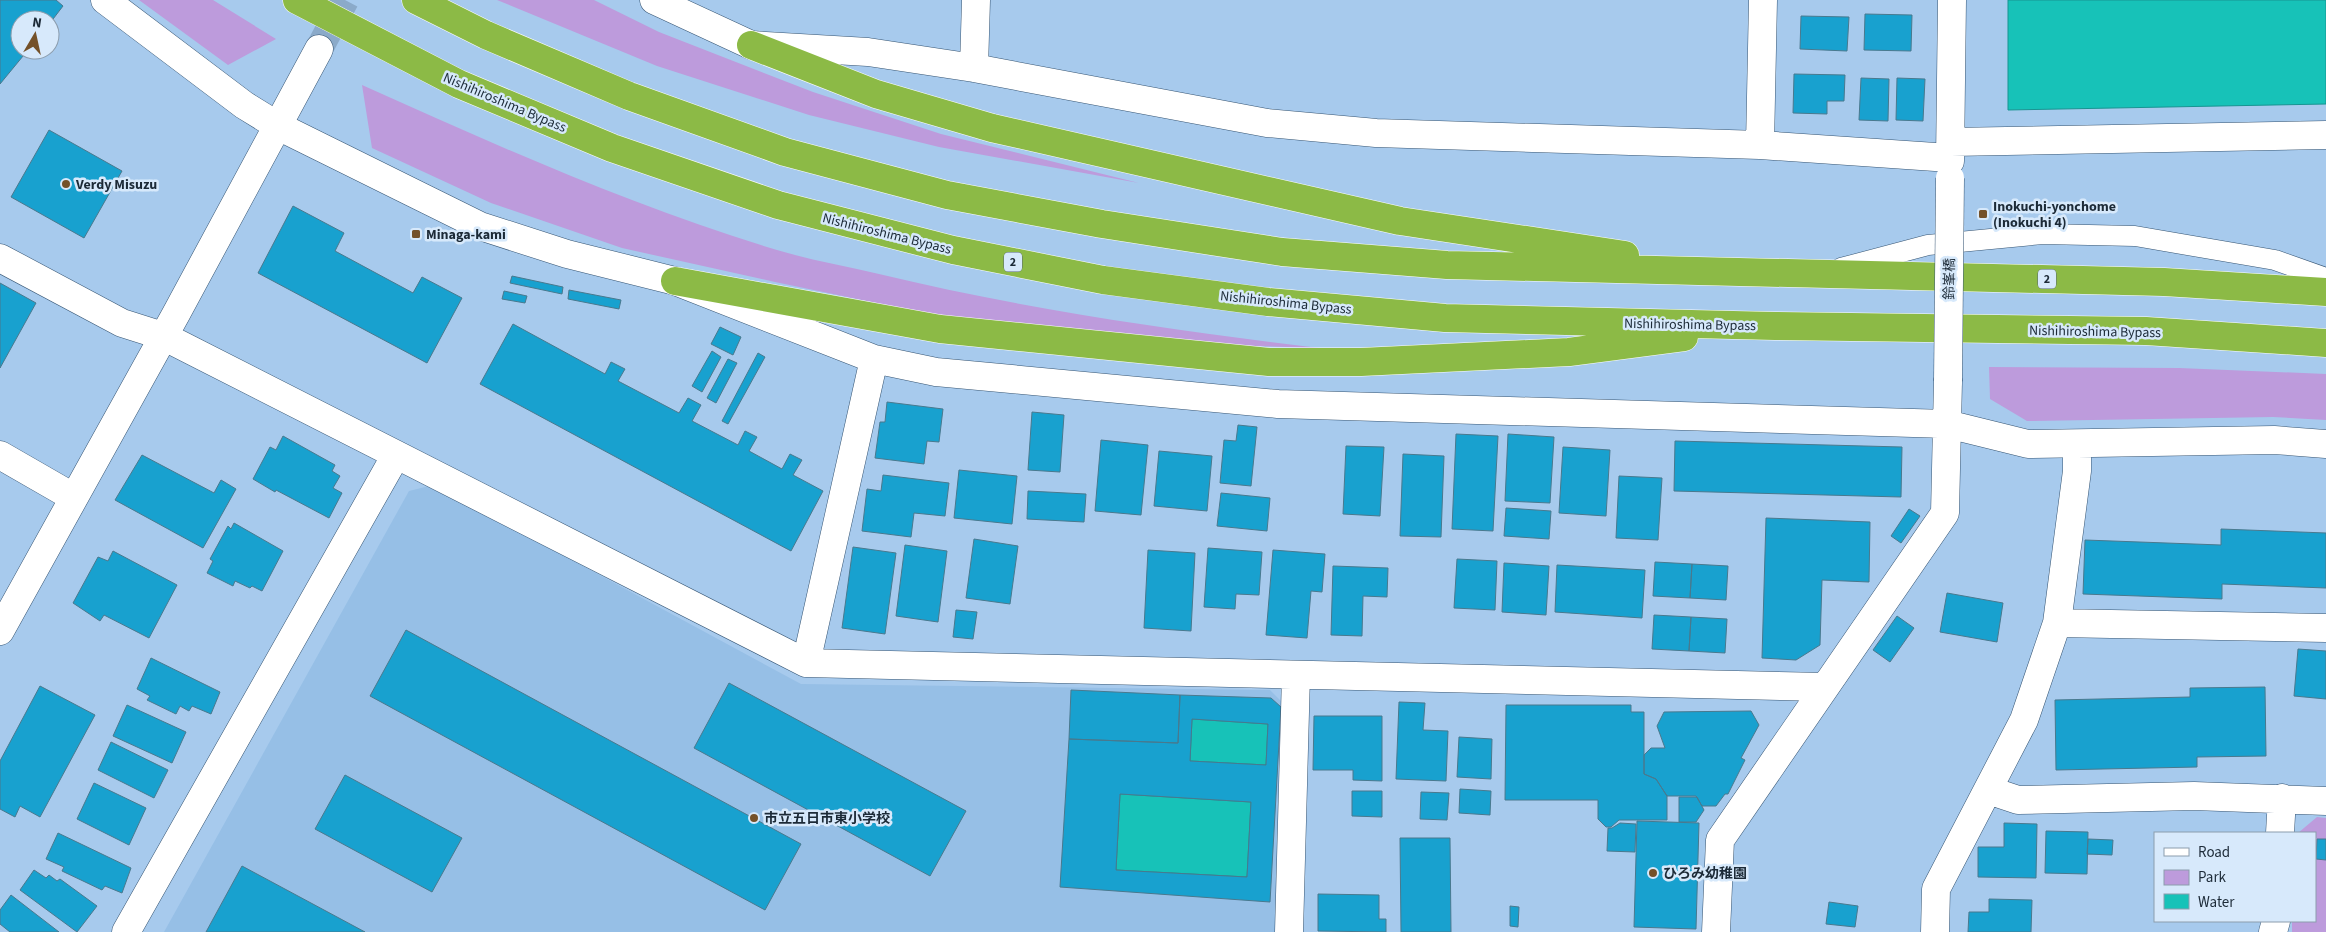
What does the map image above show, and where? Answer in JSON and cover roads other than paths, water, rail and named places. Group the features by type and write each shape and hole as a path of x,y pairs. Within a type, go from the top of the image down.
{"highway":[{"name":"Nishihiroshima Bypass","path":"298,0 459,84 612,148 778,204 953,250 1103,280 1268,302 1445,318 1775,326 2146,331 2326,342"},
{"name":"2","path":"416,0 486,35 629,96 785,152 947,195 1102,224 1282,252 1447,265 2164,282 2326,292"},
{"path":"751,45 885,97 992,128 1198,176 1400,221 1768,274"},
{"path":"675,281 940,329 1269,362 1361,362 1569,352 1775,326"}],"street":[{"path":"105,0 244,105 278,126 480,226 566,254 675,281 874,359 936,372 1278,404 1947,424 2028,444 2274,440 2326,444"},
{"path":"654,0 751,45 868,52 974,68 1267,123 1376,133 1760,145 1951,160 2326,135"},
{"path":"974,68 976,0"},
{"path":"1760,145 1763,0"},
{"name":"鈴峯橋","path":"1716,932 1720,840 1945,513 1952,0"},
{"path":"0,632 319,48"},
{"path":"0,258 122,323 163,336 806,663 1825,687"},
{"path":"806,663 874,359"},
{"path":"1935,932 1936,889 2024,720 2057,622 2077,471 2077,444"},
{"path":"0,455 73,497"},
{"path":"126,932 396,455"},
{"path":"2057,622 2326,628"},
{"path":"1289,932 1296,675"},
{"path":"1988,790 2018,800 2194,796 2326,801"},
{"path":"2280,832 2282,798"}],"lane":[{"path":"1818,274 1928,245 2043,234 2135,236 2275,260 2326,278"}],"water":[{"path":"2008,0 2326,0 2326,104 2008,110"},
{"path":"1192,719 1268,724 1266,765 1190,761"},
{"path":"1120,794 1251,802 1247,877 1116,870"}],"tunnel":[{"path":"319,49 345,0"}],"place":[{"name":"Verdy Misuzu","path":"66,184"},
{"name":"Inokuchi-yonchome (Inokuchi 4)","path":"1983,214"},
{"name":"Minaga-kami","path":"416,234"},
{"name":"市立五日市東小学校","path":"754,818"},
{"name":"ひろみ幼稚園","path":"1653,873"}]}
